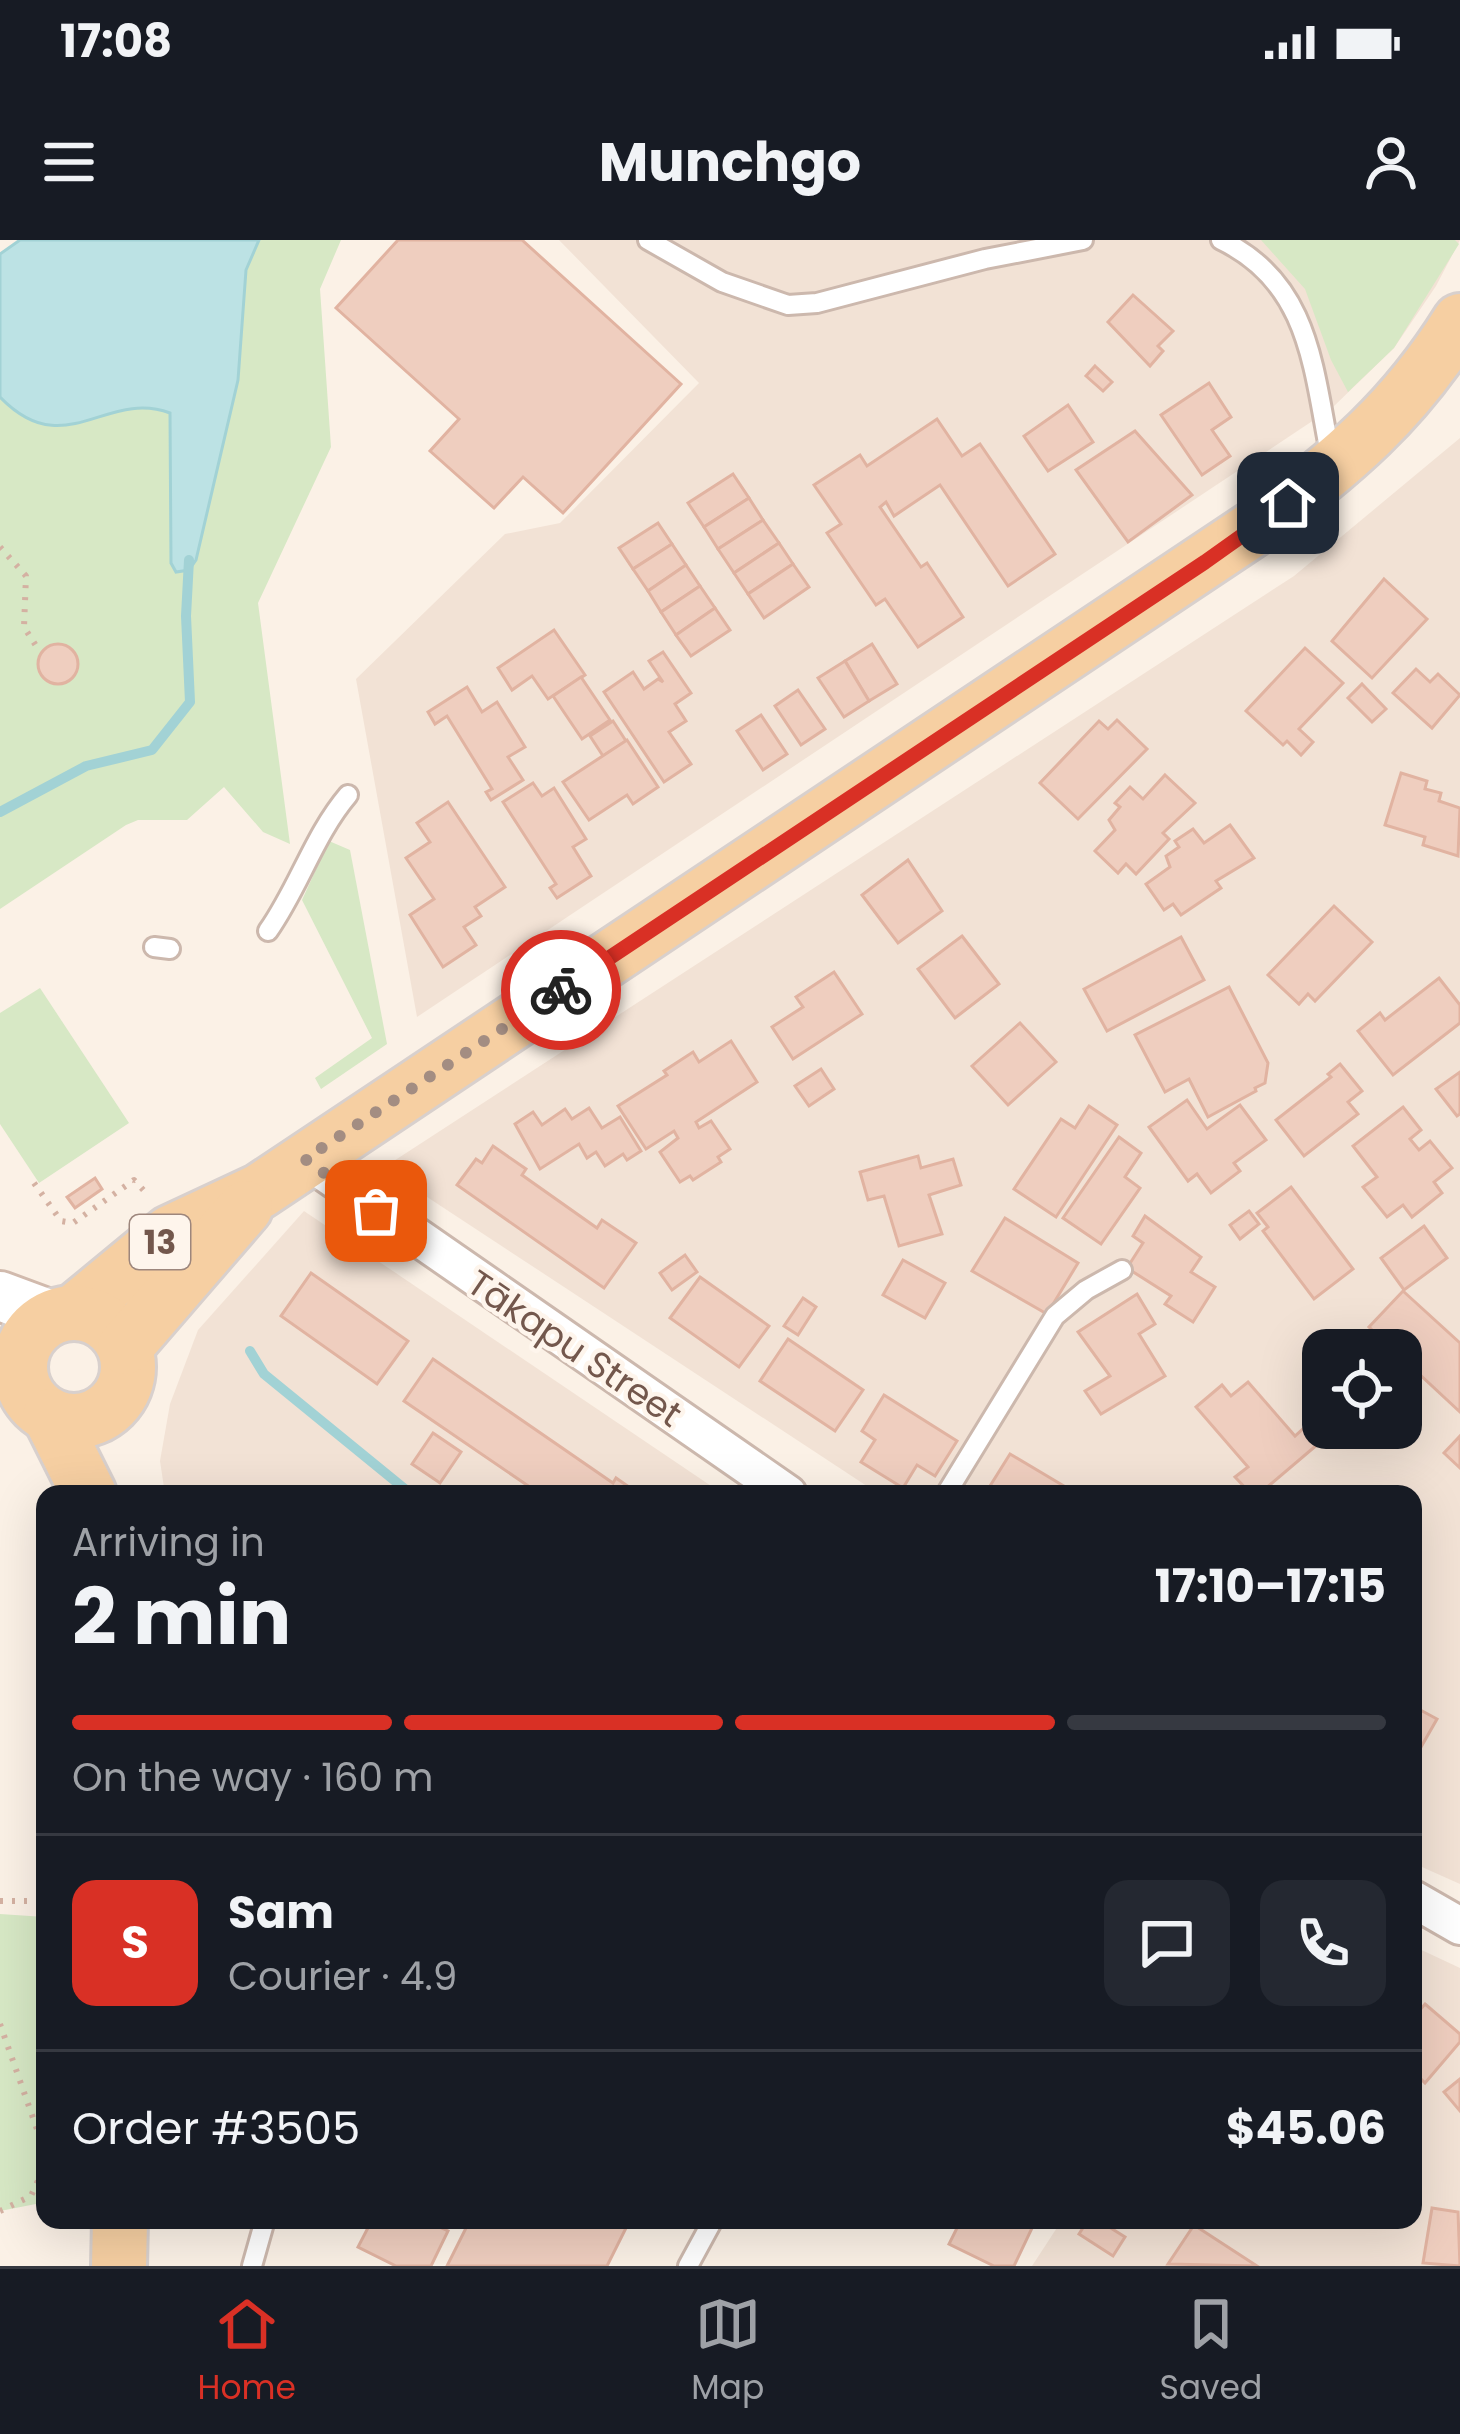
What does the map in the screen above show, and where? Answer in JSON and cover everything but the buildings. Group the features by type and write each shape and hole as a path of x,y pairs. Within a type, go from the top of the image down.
{"main road":[{"name":"13","path":"110,1408 122,1393 129,1365 125,1347 260,1191 410,1081 1259,525 1386,422 1460,321"},
{"name":"13","path":"64,1314 170,1233 260,1191"},
{"path":"0,1296 103,1321 125,1347"},
{"path":"64,1314 33,1331 10,1365 35,1406 50,1416 68,1422 87,1420 110,1408"},
{"path":"103,1485 110,1408"},
{"path":"50,1416 84,1485"},
{"path":"119,2266 120,2229"}],"street":[{"name":"Tākapu Street","path":"322,1142 776,1485"},
{"path":"1422,1904 1460,1926"}],"lane":[{"path":"648,240 722,282 788,305 817,303 985,249 1083,240"},
{"path":"1221,240 1245,251 1279,282 1300,316 1333,468"},
{"path":"268,931 292,896 328,819 348,795"},
{"path":"951,1485 1054,1316 1086,1290 1122,1270"},
{"path":"252,2266 262,2229"},
{"path":"688,2266 708,2229"}],"path":[{"path":"0,547 26,576 24,627 38,649"},
{"path":"34,1183 61,1221 73,1223 134,1180 155,1202"},
{"path":"0,1901 36,1901"},
{"path":"0,2024 36,2126"},
{"path":"0,2211 31,2196 36,2185"}],"shaded area":[{"path":"559,240 1460,240 1394,348 1332,408 417,1017 356,679 505,534 560,523 699,383"},
{"path":"1460,438 1460,1884 1422,1867 1422,1485 865,1485 383,1168 1294,576"},
{"path":"304,1211 710,1485 164,1485 160,1461 170,1404 198,1330"},
{"path":"1422,1950 1460,1968 1460,2266 1032,2266 1056,2229 1422,2229"}],"green space":[{"path":"259,240 341,240 320,289 331,447 258,603 290,844 263,832 224,787 187,820 138,820 126,825 0,909 0,397 22,414 43,422 64,423 148,408 170,413 171,563 196,560 238,381 246,270"},
{"path":"1261,240 1455,240 1459,244 1394,348 1348,392 1305,289"},
{"path":"329,841 350,850 387,1044 321,1089 315,1078 372,1038 302,900"},
{"path":"40,988 129,1123 39,1183 0,1124 0,1013"},
{"path":"0,1914 36,1916 36,2204 0,2211"}],"water":[{"path":"20,240 259,240 246,270 238,380 196,560 189,570 176,572 171,563 170,413 147,408 65,425 45,424 23,416 0,397 0,254"}],"waterway":[{"path":"0,812 86,766 152,750 190,702 189,560"},
{"path":"250,1351 264,1374 400,1485"}],"way so far":[{"path":"376,1211 305,1159 561,990"}],"route":[{"path":"561,990 1288,503"}]}
